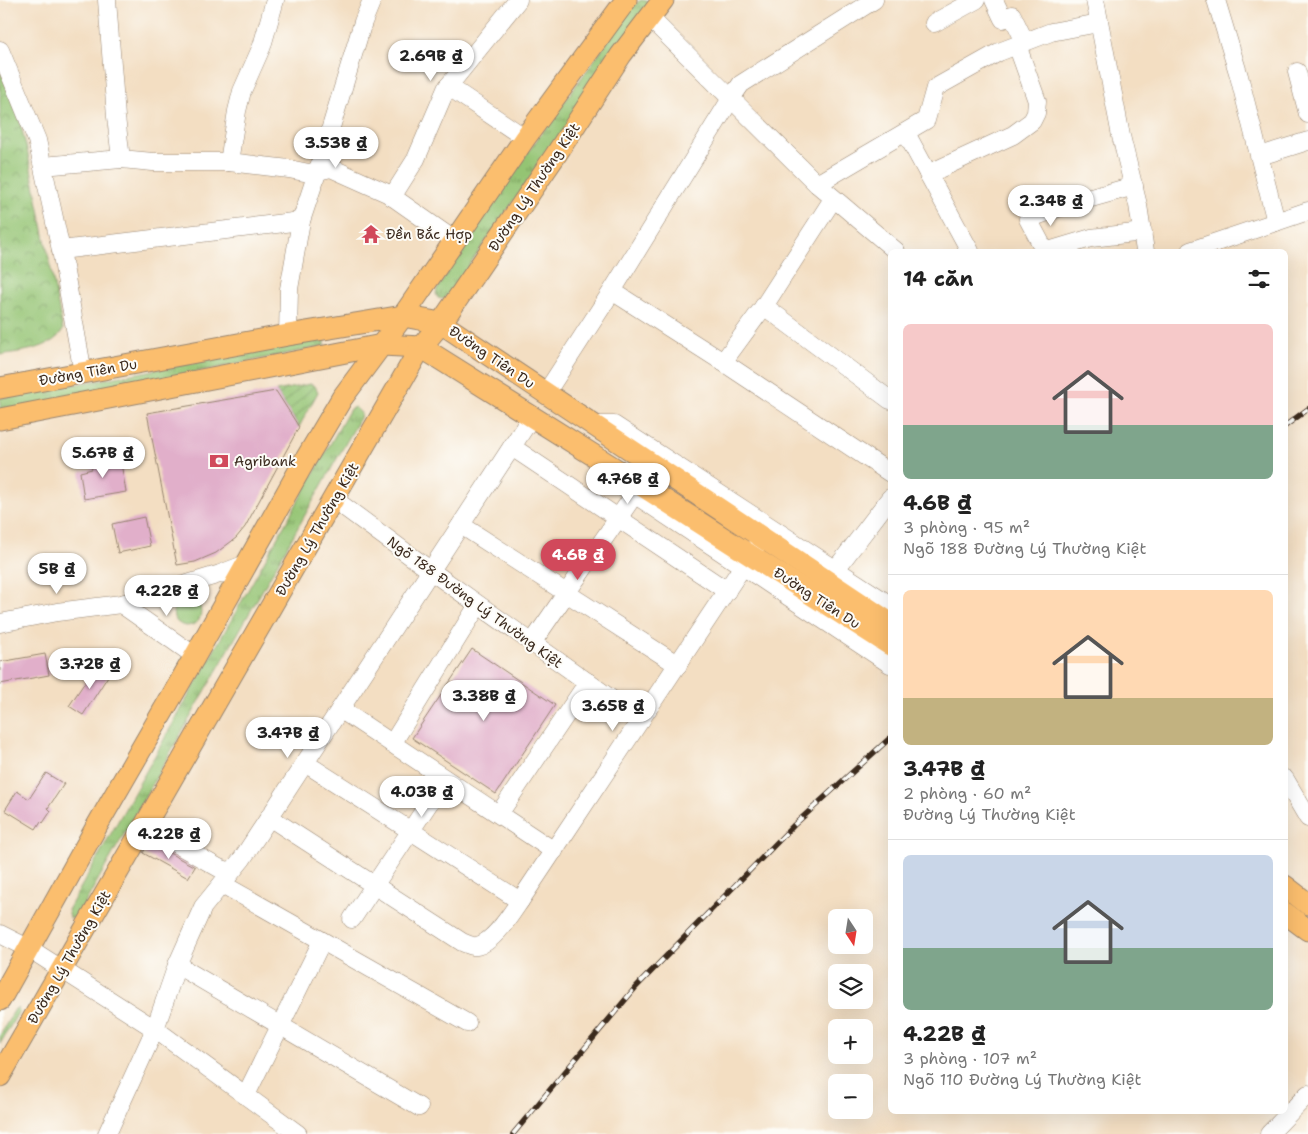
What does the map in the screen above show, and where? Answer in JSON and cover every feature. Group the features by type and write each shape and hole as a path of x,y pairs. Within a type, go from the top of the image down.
{"main road":[{"path":"0,1000 98,824 342,398 404,316 525,138 626,0"},
{"name":"Đường Lý Thường Kiệt","path":"0,1076 60,969 335,500 422,347 441,323 621,56 664,0"},
{"name":"Đường Tiên Du","path":"0,388 288,334 404,316 441,323 888,622"},
{"name":"Đường Tiên Du","path":"0,419 382,345 422,347 532,416 638,490 746,561 888,645"},
{"path":"1288,888 1308,904"},
{"path":"1288,915 1308,930"}],"street":[{"path":"107,0 121,159"},
{"path":"229,162 242,91 262,46 276,0"},
{"path":"288,334 289,289 301,221 363,22 372,0"},
{"path":"392,196 416,159 448,86 518,0"},
{"path":"546,393 741,84 874,0"},
{"path":"934,23 976,0"},
{"path":"928,174 1013,135 1032,121 1036,113 1037,102 1012,15 1003,19 994,0"},
{"path":"1095,0 1121,136 1134,186 1145,249"},
{"path":"1216,0 1239,76 1276,222"},
{"path":"650,18 817,184 894,249"},
{"path":"817,184 926,120 936,88 999,52 1051,32 1099,23"},
{"path":"0,50 38,140 61,250 83,373"},
{"path":"1297,72 1308,114"},
{"path":"448,86 525,138"},
{"path":"906,133 969,249"},
{"path":"1260,156 1308,141"},
{"path":"43,166 121,159 154,162 229,162 309,173 331,168 392,196 454,240"},
{"path":"1046,249 1028,219 1066,205 1134,186"},
{"path":"723,362 764,306 833,199"},
{"path":"1196,249 1308,211"},
{"path":"61,250 301,221"},
{"path":"1054,249 1090,238 1143,232"},
{"path":"612,291 888,472"},
{"path":"764,306 888,399"},
{"path":"107,1134 155,1029 177,965 203,907 242,859 532,416"},
{"path":"594,425 614,426 888,604"},
{"path":"512,447 727,591"},
{"path":"532,643 638,490"},
{"name":"Ngõ 188 Đường Lý Thường Kiệt","path":"335,500 478,605 641,720"},
{"path":"836,569 888,501"},
{"path":"461,524 678,665"},
{"path":"269,817 462,942 472,946 484,943 499,930 520,901 763,537"},
{"path":"746,561 888,663"},
{"path":"0,624 57,612 121,604 212,577 246,564"},
{"path":"121,604 195,656"},
{"path":"392,744 478,605"},
{"path":"499,814 588,682"},
{"path":"340,709 554,851"},
{"path":"305,762 520,901"},
{"path":"352,919 445,779"},
{"path":"1288,784 1308,818"},
{"path":"144,826 220,868 227,878 322,941 467,1023"},
{"path":"0,934 30,949 155,1029 298,1134"},
{"path":"246,1095 322,941"},
{"path":"177,965 419,1107"},
{"path":"1269,1134 1308,1094"}],"green space":[{"path":"641,0 647,1 649,7 449,294 444,299 438,298 436,294 437,289 523,159 634,5"},
{"path":"0,70 18,114 28,154 63,330 58,337 43,346 0,355"},
{"path":"325,339 325,346 0,412 0,398"},
{"path":"310,384 315,386 318,392 299,427 276,391"},
{"path":"355,407 361,413 360,418 81,910 75,918 70,918 68,910 350,409"},
{"path":"187,598 197,602 201,612 197,622 187,626 177,622 173,612 177,602"},
{"path":"18,1008 19,1011 0,1044 0,1035 15,1009"}],"building":[{"name":"Agribank","path":"276,391 299,427 245,527 236,538 216,553 195,562 177,565 147,413"},
{"path":"106,458 108,465 121,463 126,492 84,499 80,472 92,469 90,460"},
{"path":"144,517 150,546 118,553 112,524"},
{"path":"472,649 555,705 496,794 412,738"},
{"path":"45,654 49,675 0,684 0,662"},
{"path":"97,664 110,673 83,715 69,706"},
{"path":"46,773 64,784 48,808 51,811 43,823 41,821 36,829 5,810 17,791 29,799"},
{"path":"149,842 195,867 188,878 143,853"}],"railway":[{"path":"1288,424 1308,409"},
{"path":"513,1134 636,987 794,825 888,740"}],"place":[{"name":"Đền Bắc Hợp","path":"371,234"},
{"name":"Agribank","path":"219,461"}]}
